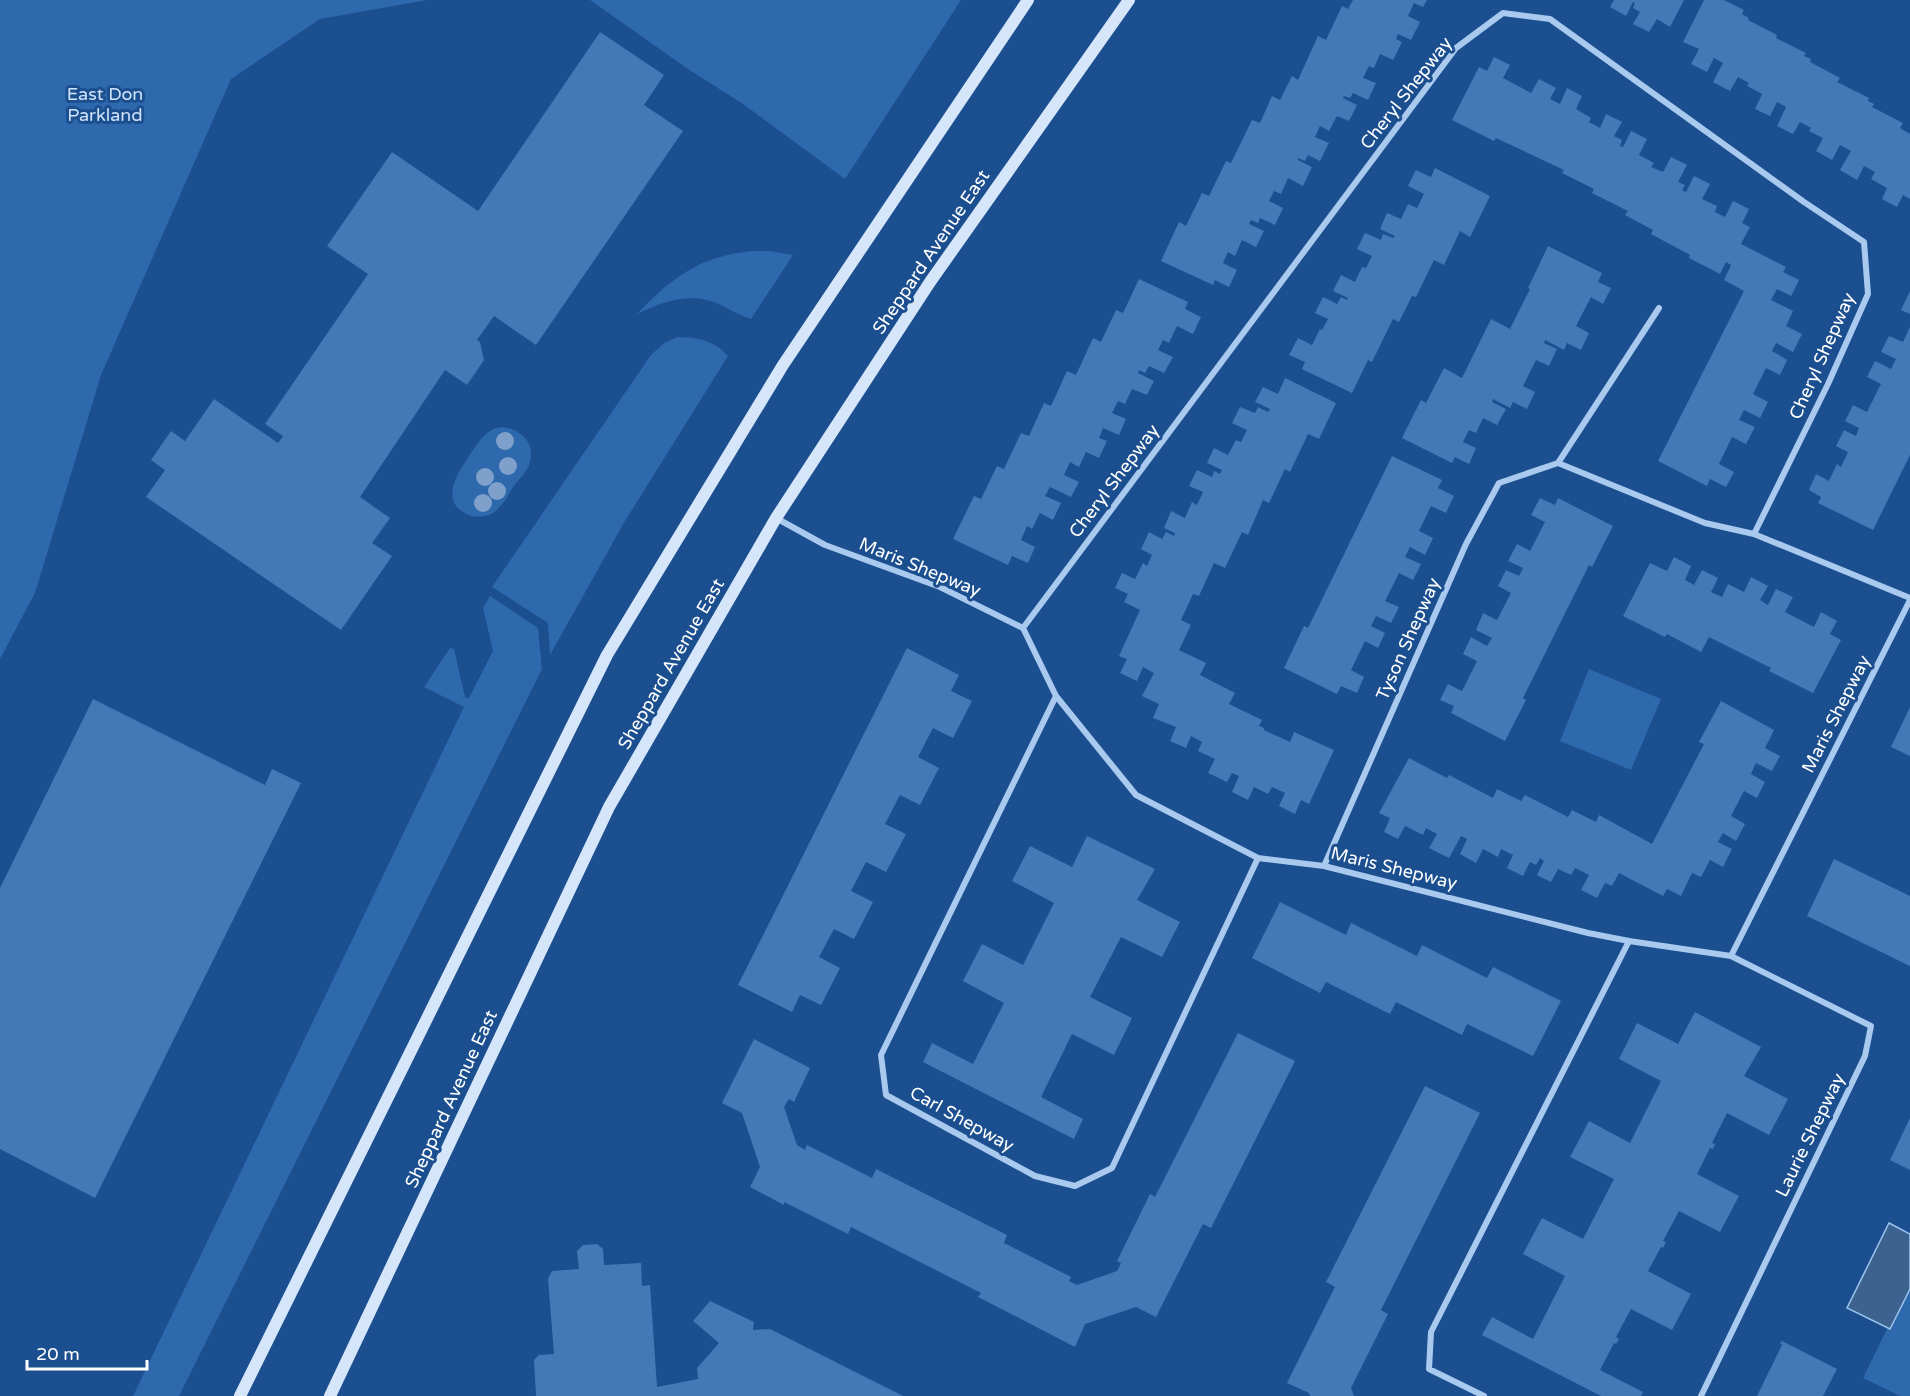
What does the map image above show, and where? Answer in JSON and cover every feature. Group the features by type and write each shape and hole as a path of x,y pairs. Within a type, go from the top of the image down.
{"main road":[{"path":"240,1396 607,655 783,365 1028,0"},
{"name":"Sheppard Avenue East","path":"330,1396 609,807 777,518 930,282 1129,0"}],"street":[{"name":"Cheryl Shepway","path":"1023,628 1456,48 1503,13 1550,19 1863,242 1868,294 1828,384 1754,534"},
{"path":"1659,308 1558,463 1705,523 1754,534 1910,599"},
{"name":"Tyson Shepway","path":"1324,866 1466,544 1499,483 1558,463"},
{"name":"Maris Shepway","path":"777,518 825,545 940,587 1023,628 1056,696 1136,795 1258,858 1324,866 1588,933 1731,956 1910,599"},
{"name":"Carl Shepway","path":"1056,696 881,1055 886,1095 1035,1176 1075,1186 1112,1168 1258,858"},
{"path":"1484,1396 1429,1369 1431,1332 1629,941"},
{"name":"Laurie Shepway","path":"1701,1396 1865,1056 1871,1026 1731,956"}],"green space":[{"name":"East Don Parkland","path":"0,0 427,0 320,19 231,79 101,375 35,593 0,659"},
{"path":"590,0 961,0 845,179 743,104 688,69"},
{"path":"752,251 793,255 751,319 716,303 695,298 666,302 637,314 663,289 689,270 717,258"},
{"path":"677,337 704,340 717,346 728,356 625,521 550,655 548,623 492,587 651,355 664,343"},
{"path":"502,427 521,434 526,439 531,450 529,465 496,511 486,516 471,516 461,511 455,504 452,497 455,480 482,437"},
{"path":"490,596 538,628 542,669 179,1396 133,1396 464,707 424,687 450,648 454,649 465,697 469,698 493,651 483,608"},
{"path":"1589,669 1661,699 1631,770 1560,741"},
{"path":"1910,1282 1910,1396 1900,1396 1863,1378"}],"shaded area":[{"path":"1889,1223 1910,1234 1910,1289 1890,1329 1847,1308"}],"building":[{"path":"1353,0 1427,0 1423,7 1414,3 1408,16 1420,22 1411,40 1398,34 1396,39 1402,42 1393,60 1380,54 1374,68 1369,66 1363,78 1376,83 1368,100 1353,93 1350,98 1344,96 1343,98 1357,105 1349,121 1337,116 1329,131 1320,126 1315,137 1329,143 1320,161 1308,155 1305,161 1298,158 1312,167 1303,186 1288,178 1281,194 1274,191 1269,201 1283,208 1275,225 1260,218 1258,223 1251,220 1249,224 1264,231 1256,247 1242,240 1235,256 1228,252 1223,263 1237,270 1229,287 1215,280 1213,285 1161,261 1179,222 1186,226 1202,193 1209,196 1226,161 1231,163 1252,120 1260,123 1272,96 1280,100 1292,76 1298,80 1318,36 1326,40 1342,6 1348,9"},
{"path":"1614,0 1684,0 1670,27 1657,19 1649,32 1633,24 1640,12 1633,8 1635,3 1633,2 1626,16 1610,7"},
{"path":"1704,0 1724,0 1744,10 1742,14 1749,18 1748,20 1806,53 1804,56 1811,59 1810,62 1840,78 1837,82 1869,98 1868,101 1874,104 1872,107 1903,123 1900,128 1910,134 1910,199 1903,195 1897,207 1882,199 1887,188 1871,179 1875,172 1864,166 1857,180 1840,170 1851,151 1840,145 1832,160 1816,151 1823,138 1809,131 1811,128 1800,122 1793,134 1777,126 1786,107 1777,102 1770,116 1755,109 1762,94 1747,86 1749,83 1738,77 1730,91 1713,82 1723,63 1714,58 1707,72 1691,64 1699,49 1683,42"},
{"path":"600,32 664,75 644,105 683,131 536,345 494,316 477,340 480,342 484,360 467,385 445,370 360,497 390,518 372,543 392,556 341,630 146,497 165,470 151,460 171,431 185,441 214,399 278,443 283,436 265,424 368,274 327,246 392,152 478,211"},
{"path":"1494,57 1510,65 1503,78 1531,93 1539,79 1556,88 1550,99 1560,104 1567,88 1582,96 1576,109 1591,118 1589,122 1600,128 1606,114 1622,122 1614,136 1622,140 1620,146 1623,147 1631,131 1647,139 1639,155 1654,163 1651,167 1663,172 1671,157 1687,165 1678,182 1685,185 1682,190 1686,192 1694,176 1710,184 1702,199 1717,206 1715,212 1725,217 1733,201 1749,209 1742,223 1750,227 1741,244 1786,267 1783,272 1799,280 1791,296 1777,289 1771,300 1793,311 1786,326 1802,334 1793,352 1776,343 1772,351 1787,360 1780,375 1766,368 1753,394 1768,402 1760,418 1744,410 1739,420 1755,427 1746,444 1732,437 1719,464 1734,472 1726,487 1710,479 1707,486 1658,461 1744,291 1724,280 1731,265 1726,262 1720,274 1689,258 1690,255 1651,234 1653,230 1625,215 1628,211 1592,193 1594,189 1562,173 1564,170 1496,138 1494,141 1452,120 1479,67 1487,71"},
{"path":"1435,168 1490,196 1470,237 1460,231 1444,265 1434,260 1416,297 1412,296 1399,322 1393,319 1372,362 1368,360 1352,393 1302,369 1305,362 1289,355 1298,338 1312,345 1320,329 1322,330 1328,319 1315,313 1323,297 1337,304 1341,297 1347,300 1348,298 1333,291 1341,275 1355,282 1362,267 1366,268 1372,256 1357,249 1365,233 1381,240 1383,234 1393,238 1395,236 1380,229 1387,213 1401,219 1408,204 1417,208 1424,194 1408,186 1416,170 1431,177"},
{"path":"1548,246 1602,273 1598,282 1611,288 1603,304 1591,297 1576,326 1589,333 1581,350 1567,343 1564,350 1545,340 1544,343 1557,349 1549,366 1536,360 1523,386 1535,392 1527,409 1513,402 1510,408 1493,399 1492,402 1506,409 1497,425 1483,418 1476,433 1469,430 1463,442 1476,448 1469,464 1455,457 1452,463 1402,438 1421,400 1426,403 1444,368 1462,378 1491,319 1510,329"},
{"path":"1139,279 1188,302 1185,309 1201,317 1193,334 1177,326 1169,343 1163,340 1158,350 1173,357 1164,373 1149,366 1145,373 1139,370 1138,373 1154,381 1147,395 1132,389 1125,404 1118,401 1112,413 1126,419 1119,435 1103,428 1099,438 1107,441 1099,458 1086,452 1079,467 1070,462 1064,475 1079,482 1071,497 1050,487 1045,496 1061,503 1053,520 1040,513 1032,529 1027,526 1021,540 1035,547 1028,563 1012,556 1008,565 953,539 974,496 981,499 997,466 1004,469 1021,433 1029,436 1044,403 1051,406 1067,371 1076,375 1093,338 1101,342 1116,310 1123,313"},
{"path":"1910,291 1910,314 1901,310"},
{"path":"1910,327 1910,455 1873,530 1818,503 1821,497 1809,490 1816,474 1829,481 1837,464 1841,467 1848,452 1836,446 1844,430 1856,436 1859,428 1845,421 1853,405 1867,412 1881,384 1867,377 1875,361 1891,369 1896,359 1881,352 1889,336 1903,342"},
{"path":"1285,378 1336,403 1319,439 1308,434 1290,472 1285,469 1269,503 1263,500 1248,535 1242,532 1225,568 1214,563 1199,596 1193,594 1181,620 1191,625 1179,650 1206,663 1200,675 1235,693 1229,704 1262,720 1259,726 1264,730 1290,742 1294,732 1334,750 1309,804 1301,800 1295,814 1279,806 1285,793 1272,787 1268,794 1254,787 1248,800 1232,792 1239,776 1232,773 1227,782 1208,773 1215,759 1198,751 1202,742 1191,736 1186,748 1170,741 1176,727 1153,718 1159,704 1142,696 1154,673 1143,667 1137,681 1120,673 1127,659 1119,656 1140,610 1124,602 1128,594 1115,588 1122,573 1135,579 1143,563 1147,566 1152,555 1141,549 1149,532 1162,539 1166,532 1174,536 1175,533 1164,528 1171,511 1185,518 1192,502 1197,505 1203,492 1189,486 1197,470 1212,477 1214,471 1220,474 1222,470 1207,463 1214,448 1228,455 1236,440 1241,442 1247,430 1232,423 1240,407 1255,413 1258,407 1268,412 1270,409 1255,402 1263,387 1278,394"},
{"path":"1392,456 1442,480 1438,488 1454,496 1446,513 1431,506 1419,531 1433,538 1425,555 1410,547 1405,557 1421,564 1413,580 1399,573 1385,601 1399,607 1391,623 1376,616 1371,626 1385,633 1378,648 1365,641 1351,670 1364,677 1357,693 1341,686 1337,694 1284,668 1304,626 1308,628"},
{"path":"1540,498 1555,505 1558,498 1613,526 1592,567 1589,565 1523,698 1526,700 1505,741 1451,713 1454,706 1440,700 1448,684 1462,691 1477,661 1463,654 1471,637 1487,646 1492,638 1476,630 1483,613 1497,620 1511,593 1498,586 1506,570 1519,576 1523,568 1508,561 1517,544 1530,551 1545,522 1531,515"},
{"path":"1674,557 1691,566 1685,580 1694,585 1702,570 1718,578 1711,592 1722,597 1728,584 1744,592 1751,577 1768,586 1760,600 1768,605 1776,589 1793,597 1785,612 1814,627 1821,612 1837,621 1830,634 1841,640 1813,693 1769,671 1771,668 1709,637 1701,652 1667,634 1665,637 1623,616 1650,563 1667,571"},
{"path":"907,648 959,675 951,691 972,701 953,738 933,728 918,757 939,768 920,805 900,795 885,824 906,834 886,872 866,862 851,891 873,902 854,939 834,929 819,957 840,968 821,1005 800,995 792,1012 738,985"},
{"path":"93,699 265,785 272,769 301,783 95,1198 0,1149 0,888"},
{"path":"1721,701 1774,730 1765,748 1780,756 1772,771 1756,763 1751,774 1765,782 1757,798 1744,791 1731,816 1745,824 1736,841 1723,833 1718,842 1732,849 1723,867 1710,860 1701,877 1692,873 1681,896 1667,889 1663,896 1619,873 1612,886 1605,883 1597,898 1581,890 1589,875 1575,868 1571,875 1558,869 1551,882 1537,875 1544,861 1540,858 1536,865 1530,862 1523,876 1507,868 1513,855 1501,849 1498,857 1483,849 1476,863 1460,854 1467,839 1461,836 1449,858 1429,848 1437,834 1426,828 1423,835 1405,826 1398,839 1384,832 1390,818 1379,813 1409,758 1447,778 1449,775 1493,798 1497,789 1521,801 1525,795 1568,817 1572,810 1596,822 1599,815 1652,844 1704,744 1699,742"},
{"path":"1910,707 1910,756 1891,747"},
{"path":"1087,836 1155,869 1137,900 1180,922 1162,957 1121,937 1090,997 1132,1018 1114,1055 1072,1034 1041,1097 1083,1119 1074,1139 923,1062 932,1043 973,1064 1004,1003 963,981 982,944 1023,965 1054,903 1012,881 1030,846 1072,867"},
{"path":"1834,859 1910,896 1910,966 1807,916"},
{"path":"1280,902 1346,935 1351,923 1417,956 1422,945 1487,978 1493,967 1561,1001 1533,1056 1467,1024 1462,1035 1396,1002 1390,1014 1326,982 1320,993 1252,958"},
{"path":"1695,1012 1761,1047 1744,1076 1788,1099 1769,1135 1727,1113 1712,1143 1715,1144 1713,1149 1710,1148 1697,1174 1739,1196 1720,1232 1679,1211 1663,1241 1666,1242 1663,1248 1661,1247 1648,1271 1691,1294 1672,1330 1631,1309 1616,1337 1619,1339 1616,1344 1614,1343 1600,1370 1643,1392 1641,1396 1601,1396 1482,1335 1492,1317 1533,1339 1565,1276 1523,1254 1542,1218 1583,1239 1614,1179 1570,1157 1589,1121 1630,1143 1661,1081 1619,1059 1637,1023 1678,1044"},
{"path":"1238,1033 1295,1061 1211,1228 1203,1224 1156,1317 1136,1307 1085,1324 1075,1347 978,1297 981,1293 851,1227 848,1234 750,1187 760,1167 742,1113 722,1103 754,1039 810,1068 794,1102 789,1099 784,1107 797,1145 805,1150 807,1145 872,1178 876,1169 1007,1235 1004,1243 1071,1277 1069,1281 1077,1285 1117,1271 1121,1263 1117,1261 1150,1194 1155,1197"},
{"path":"1425,1086 1480,1113 1381,1310 1388,1314 1351,1388 1354,1396 1310,1396 1309,1393 1287,1383 1335,1287 1326,1282"},
{"path":"1910,1118 1910,1170 1890,1160"},
{"path":"597,1244 603,1249 604,1265 641,1263 642,1286 650,1285 657,1387 698,1379 697,1368 719,1343 693,1321 710,1301 754,1322 753,1330 770,1329 903,1396 536,1396 534,1360 539,1355 554,1354 548,1279 552,1271 579,1269 577,1251 583,1245"},
{"path":"1782,1341 1837,1369 1823,1396 1757,1396"}]}
